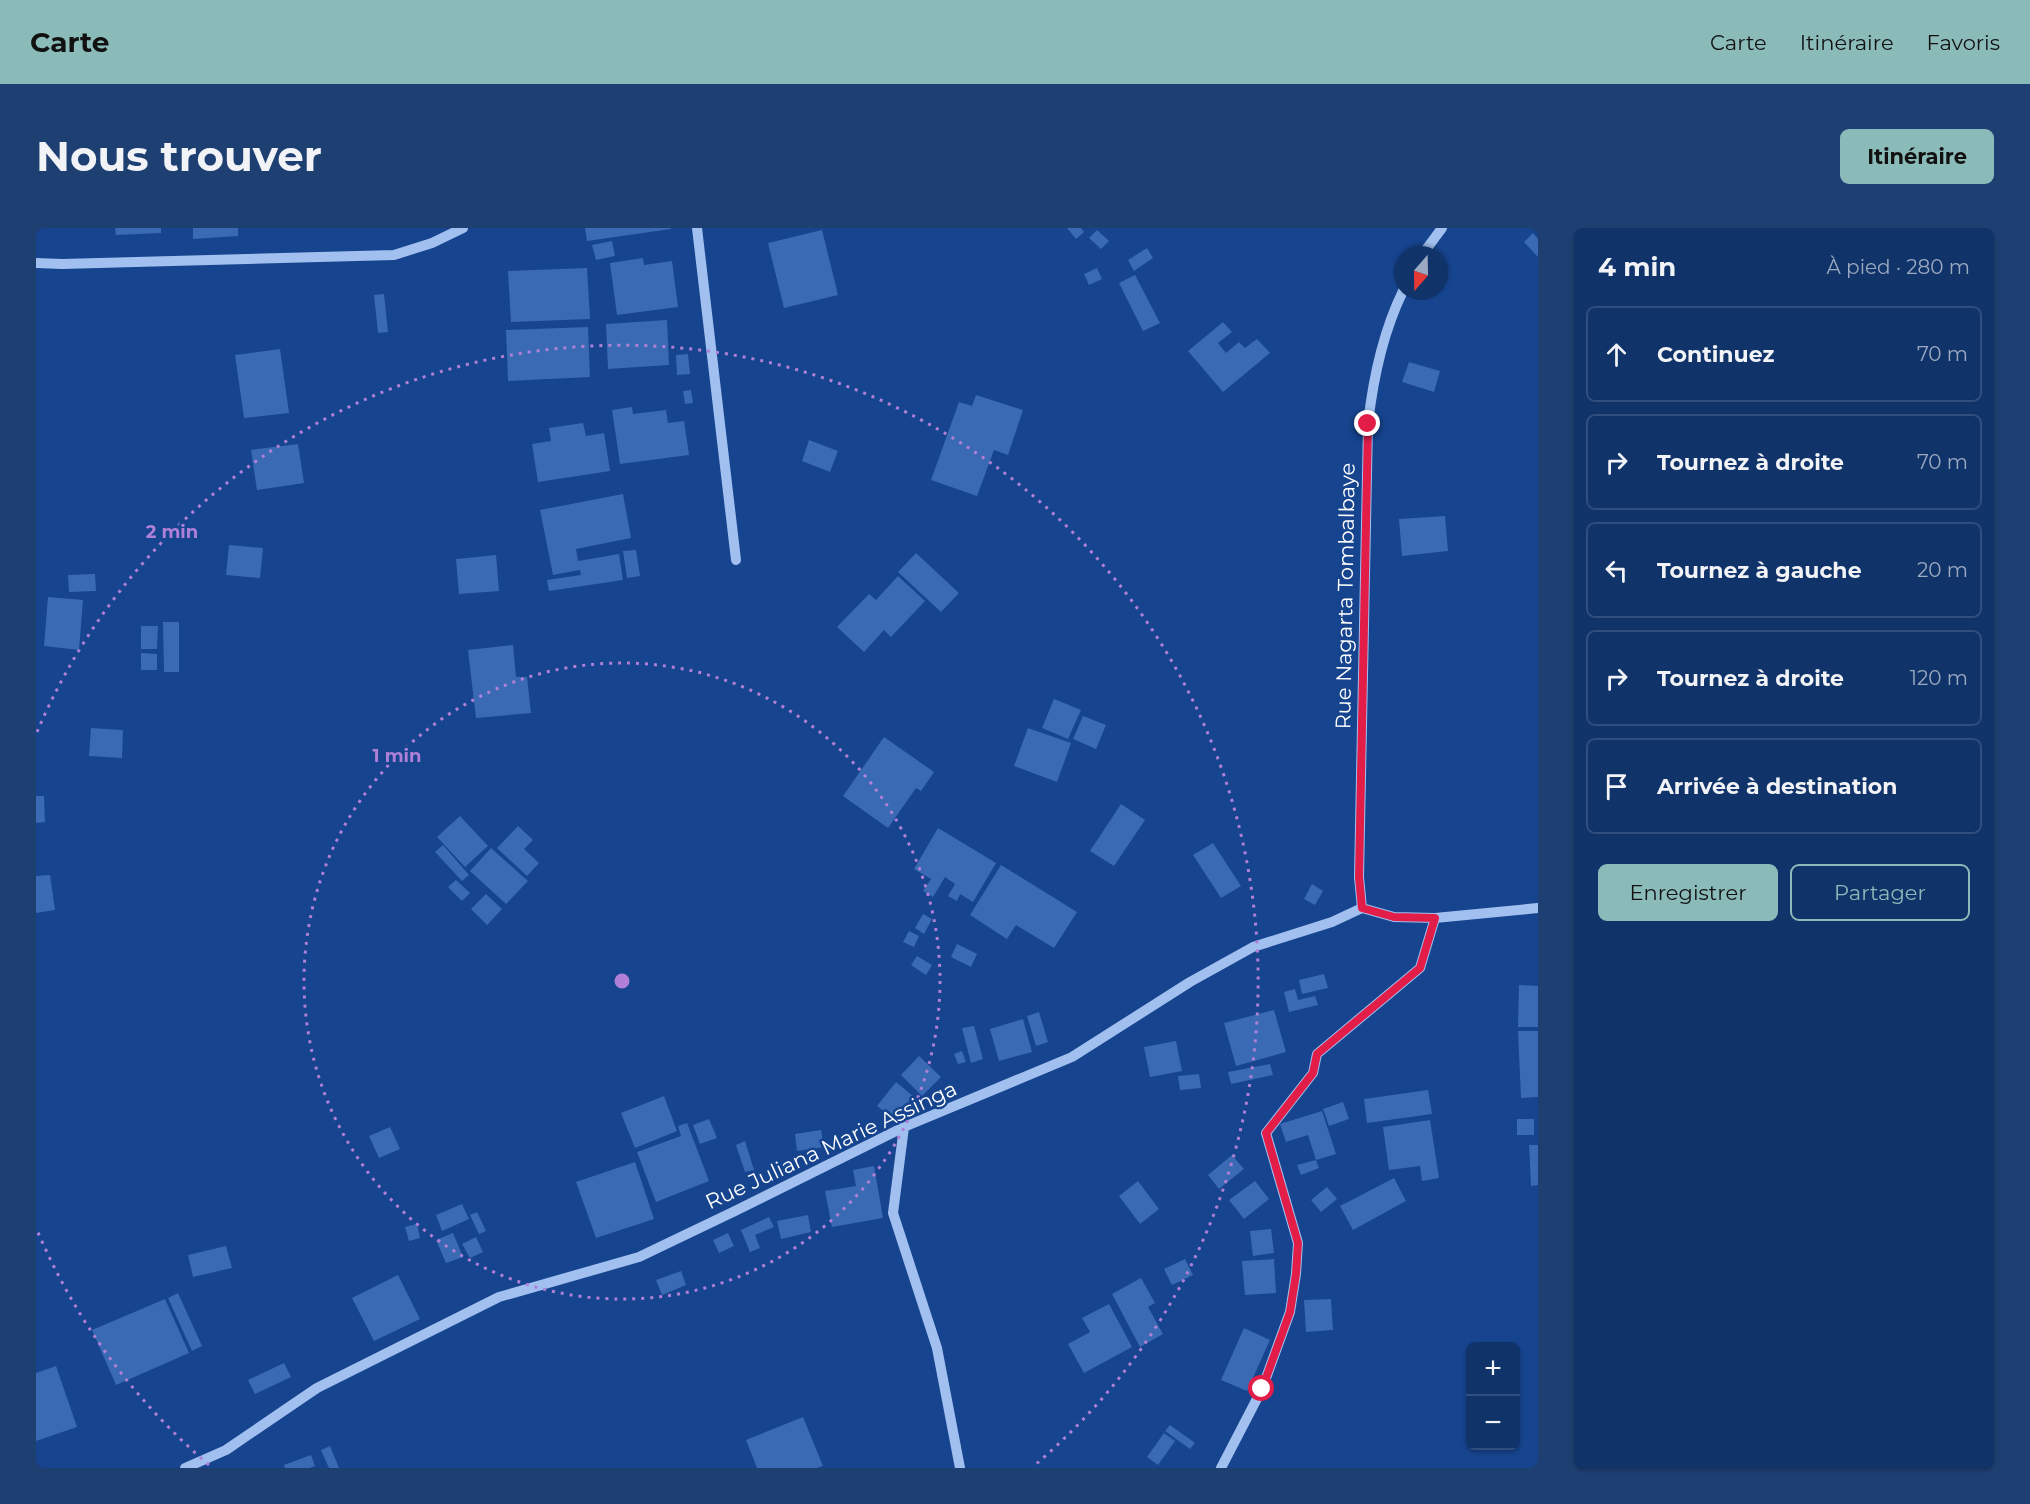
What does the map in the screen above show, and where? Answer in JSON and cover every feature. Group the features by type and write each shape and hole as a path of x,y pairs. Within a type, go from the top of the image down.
{"street":[{"path":"36,263 394,255 432,243 463,228"},
{"path":"697,228 736,560"},
{"path":"1429,246 1442,228"},
{"name":"Rue Nagarta Tombalbaye","path":"1362,908 1359,865 1368,424 1372,388 1382,349 1400,300"},
{"path":"1362,908 1394,917 1435,918 1538,908"},
{"name":"Rue Juliana Marie Assinga","path":"185,1468 226,1450 317,1388 499,1297 639,1257 904,1127 1072,1057 1190,982 1253,947 1332,922 1362,908"},
{"path":"1221,1468 1262,1389 1290,1312 1296,1274 1298,1243 1266,1133 1313,1073 1317,1054 1420,968 1435,918"},
{"path":"904,1127 893,1213 937,1348 960,1468"}],"building":[{"path":"115,228 161,228 161,233 116,235"},
{"path":"193,228 238,228 238,236 193,239"},
{"path":"585,228 671,228 671,229 587,241"},
{"path":"1067,228 1081,228 1084,232 1076,239"},
{"path":"822,230 838,295 784,308 768,243"},
{"path":"1097,230 1109,241 1101,249 1089,238"},
{"path":"1533,233 1538,239 1538,257 1524,242"},
{"path":"612,241 615,256 596,260 592,245"},
{"path":"1147,248 1153,258 1134,271 1128,260"},
{"path":"643,258 644,265 672,261 678,307 617,315 610,263"},
{"path":"587,268 590,319 511,322 508,271"},
{"path":"1097,268 1102,279 1089,285 1084,274"},
{"path":"1135,275 1160,323 1143,331 1119,283"},
{"path":"384,294 388,332 378,333 374,295"},
{"path":"667,320 669,365 608,369 606,324"},
{"path":"1223,322 1232,332 1218,343 1226,353 1239,342 1245,348 1257,339 1270,353 1223,392 1188,351"},
{"path":"588,327 590,377 508,381 506,330"},
{"path":"280,349 289,413 244,418 235,355"},
{"path":"688,354 690,374 677,375 676,355"},
{"path":"1409,362 1440,371 1434,392 1402,382"},
{"path":"691,390 693,403 685,404 683,391"},
{"path":"976,395 1023,410 1008,455 994,450 977,496 931,480 959,402 972,406"},
{"path":"632,407 633,414 666,410 668,423 684,421 689,455 620,464 612,410"},
{"path":"583,423 586,436 604,433 610,471 538,482 532,444 551,441 549,428"},
{"path":"809,440 838,451 830,472 802,461"},
{"path":"298,444 304,483 257,490 251,450"},
{"path":"623,494 631,538 576,549 578,561 619,554 623,580 549,591 547,580 581,575 580,570 553,575 540,510"},
{"path":"1445,516 1448,551 1402,556 1399,519"},
{"path":"229,545 263,548 260,578 226,575"},
{"path":"636,550 640,576 627,578 623,551"},
{"path":"916,553 959,593 941,612 898,572"},
{"path":"496,555 499,591 459,594 456,559"},
{"path":"95,574 96,591 69,592 68,575"},
{"path":"898,576 925,601 891,637 884,630 864,652 837,627 869,594 876,600"},
{"path":"48,597 83,600 79,650 44,646"},
{"path":"163,622 179,622 179,672 164,672"},
{"path":"141,626 158,626 157,649 141,649"},
{"path":"513,645 516,677 527,677 531,713 476,718 468,650"},
{"path":"141,653 157,654 157,670 141,670"},
{"path":"1054,699 1081,710 1068,739 1042,728"},
{"path":"1083,716 1106,725 1096,749 1073,739"},
{"path":"91,728 123,730 122,758 89,756"},
{"path":"1028,728 1071,743 1057,782 1014,766"},
{"path":"884,737 934,772 921,791 916,788 888,828 843,796"},
{"path":"36,796 44,796 45,822 36,823"},
{"path":"1121,804 1145,820 1114,866 1090,851"},
{"path":"460,816 488,846 465,867 437,837"},
{"path":"518,826 533,840 524,849 539,863 527,876 497,848"},
{"path":"938,828 996,863 973,902 960,894 957,901 948,896 955,884 945,877 933,897 923,891 931,879 914,869"},
{"path":"1213,843 1241,886 1221,898 1193,855"},
{"path":"443,845 469,875 462,881 435,852"},
{"path":"491,848 528,881 506,904 470,871"},
{"path":"1001,865 1077,912 1054,948 1016,925 1007,939 970,915"},
{"path":"50,875 55,910 36,913 36,876"},
{"path":"456,880 470,893 462,901 448,887"},
{"path":"1312,884 1323,891 1315,905 1304,899"},
{"path":"486,894 502,909 487,925 471,909"},
{"path":"923,914 932,919 924,934 915,928"},
{"path":"909,931 919,936 914,947 903,942"},
{"path":"957,944 977,954 971,967 951,957"},
{"path":"917,956 932,965 926,975 911,965"},
{"path":"1324,974 1328,988 1302,994 1299,980"},
{"path":"1519,985 1538,986 1538,1027 1518,1027"},
{"path":"1295,989 1298,1000 1315,996 1318,1005 1289,1012 1284,992"},
{"path":"1274,1010 1286,1052 1236,1066 1224,1023"},
{"path":"1039,1012 1048,1042 1036,1046 1027,1016"},
{"path":"1023,1019 1032,1052 999,1061 990,1029"},
{"path":"974,1026 983,1059 971,1063 962,1028"},
{"path":"1518,1031 1538,1031 1538,1097 1521,1098"},
{"path":"1176,1041 1182,1071 1150,1077 1144,1047"},
{"path":"962,1051 966,1062 958,1064 954,1054"},
{"path":"919,1056 941,1077 922,1096 901,1075"},
{"path":"1270,1064 1273,1075 1231,1084 1228,1072"},
{"path":"1199,1074 1201,1088 1180,1090 1178,1076"},
{"path":"896,1082 913,1096 895,1120 877,1106"},
{"path":"1428,1090 1432,1114 1367,1123 1364,1099"},
{"path":"664,1096 677,1131 635,1148 621,1113"},
{"path":"1343,1102 1349,1119 1329,1126 1323,1109"},
{"path":"1322,1111 1336,1154 1316,1160 1308,1135 1286,1142 1280,1124"},
{"path":"709,1119 717,1138 700,1144 693,1125"},
{"path":"1517,1119 1534,1119 1534,1135 1517,1135"},
{"path":"1430,1120 1439,1178 1422,1181 1420,1166 1389,1170 1383,1127"},
{"path":"687,1123 709,1181 656,1202 637,1152 681,1136 678,1126"},
{"path":"390,1127 400,1149 379,1158 369,1136"},
{"path":"821,1130 824,1147 797,1151 795,1134"},
{"path":"745,1141 754,1170 745,1172 736,1145"},
{"path":"1529,1145 1538,1145 1538,1185 1531,1186"},
{"path":"1232,1155 1244,1169 1219,1189 1208,1175"},
{"path":"1316,1160 1319,1168 1301,1175 1297,1165"},
{"path":"635,1162 654,1219 596,1238 576,1182"},
{"path":"874,1166 883,1218 832,1227 825,1191 856,1186 853,1170"},
{"path":"1394,1178 1406,1201 1353,1230 1340,1206"},
{"path":"1138,1181 1159,1209 1140,1224 1119,1196"},
{"path":"1255,1181 1269,1199 1244,1219 1229,1200"},
{"path":"1327,1187 1337,1199 1321,1212 1311,1200"},
{"path":"462,1204 469,1219 442,1231 436,1215"},
{"path":"477,1212 486,1231 479,1234 470,1215"},
{"path":"808,1215 811,1232 781,1239 777,1221"},
{"path":"769,1217 774,1227 755,1235 760,1248 750,1252 741,1230"},
{"path":"417,1224 420,1238 409,1241 405,1227"},
{"path":"1271,1229 1274,1253 1253,1256 1250,1231"},
{"path":"453,1233 463,1257 446,1263 436,1240"},
{"path":"728,1233 734,1246 719,1253 713,1240"},
{"path":"476,1237 483,1252 470,1258 462,1244"},
{"path":"226,1246 232,1268 193,1277 188,1255"},
{"path":"1185,1259 1193,1275 1172,1285 1164,1269"},
{"path":"1274,1259 1276,1293 1245,1295 1242,1261"},
{"path":"681,1271 686,1285 662,1295 656,1280"},
{"path":"398,1275 420,1319 374,1341 352,1298"},
{"path":"1141,1278 1155,1303 1148,1307 1163,1334 1140,1347 1112,1294"},
{"path":"178,1293 202,1346 192,1351 168,1298"},
{"path":"165,1299 189,1353 116,1385 92,1330"},
{"path":"1331,1299 1333,1330 1306,1332 1304,1300"},
{"path":"1109,1304 1132,1347 1084,1373 1068,1344 1090,1332 1082,1318"},
{"path":"1244,1328 1270,1340 1247,1391 1221,1380"},
{"path":"284,1363 291,1377 255,1394 248,1380"},
{"path":"56,1366 77,1427 36,1441 36,1373"},
{"path":"803,1417 823,1466 817,1468 757,1468 746,1440"},
{"path":"1170,1425 1195,1443 1190,1449 1165,1431"},
{"path":"1164,1433 1175,1441 1158,1465 1147,1457"},
{"path":"330,1446 339,1468 329,1468 321,1450"},
{"path":"311,1455 315,1466 285,1468 284,1465"}],"route":[{"path":"1262,1389 1290,1312 1298,1243 1266,1133 1313,1073 1317,1054 1420,968 1435,918 1394,917 1362,908 1359,877 1368,424"}]}
